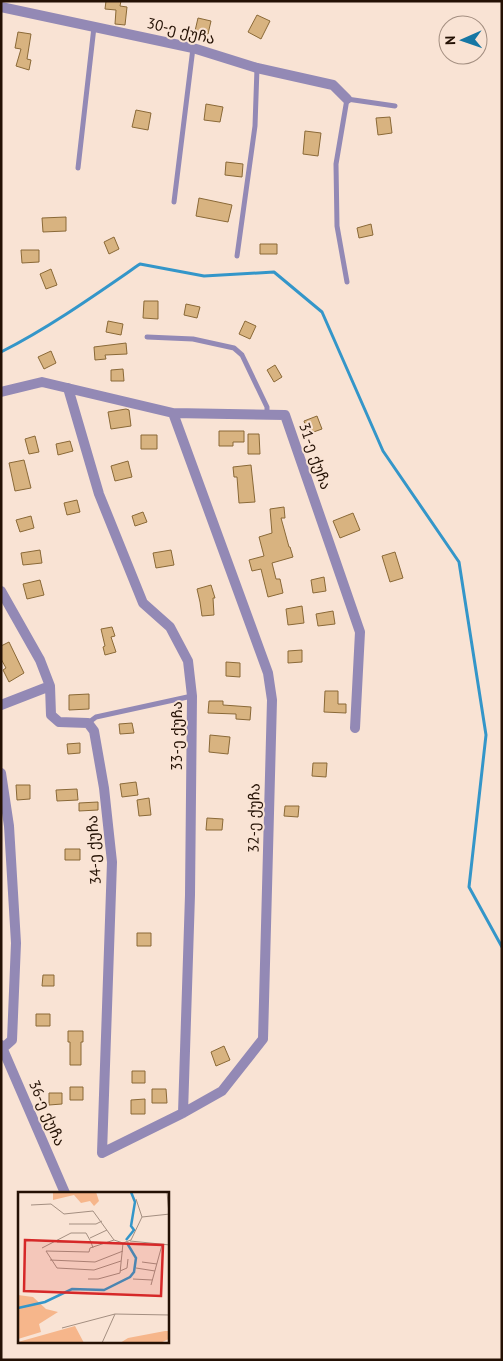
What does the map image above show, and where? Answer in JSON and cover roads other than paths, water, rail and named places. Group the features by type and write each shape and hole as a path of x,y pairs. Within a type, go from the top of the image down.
{"street":[{"name":"30-ე ქუჩა","path":"1,7 193,48 258,68 332,85 347,99"},
{"name":"31-ე ქუჩა","path":"1,392 42,382 173,413 285,416 360,632 356,728"},
{"name":"33-ე ქუჩა","path":"68,388 102,503 143,603 170,627 188,661 192,696 190,895 184,1113"},
{"name":"32-ე ქუჩა","path":"102,1153 184,1113 222,1092 264,1039 272,700 268,673 173,413"},
{"path":"1,591 40,660 50,686 52,715 58,722 88,723"},
{"path":"1,705 50,686"},
{"name":"34-ე ქუჩა","path":"88,723 94,731 104,788 112,862 102,1153"},
{"path":"1,773 9,826 16,943 12,1040 2,1047"},
{"name":"36-ე ქუჩა","path":"2,1047 66,1192"}],"lane":[{"path":"78,168 94,27"},
{"path":"174,202 193,48"},
{"path":"237,256 255,126 258,68"},
{"path":"347,282 337,226 336,164 347,99 394,106"},
{"path":"147,337 193,339 234,348 242,355 267,407 267,415"},
{"path":"88,723 96,717 192,696"}],"waterway":[{"path":"1,352 55,321 140,264 204,276 274,272 322,312 383,451 459,562 486,735 469,887 502,947"}]}
